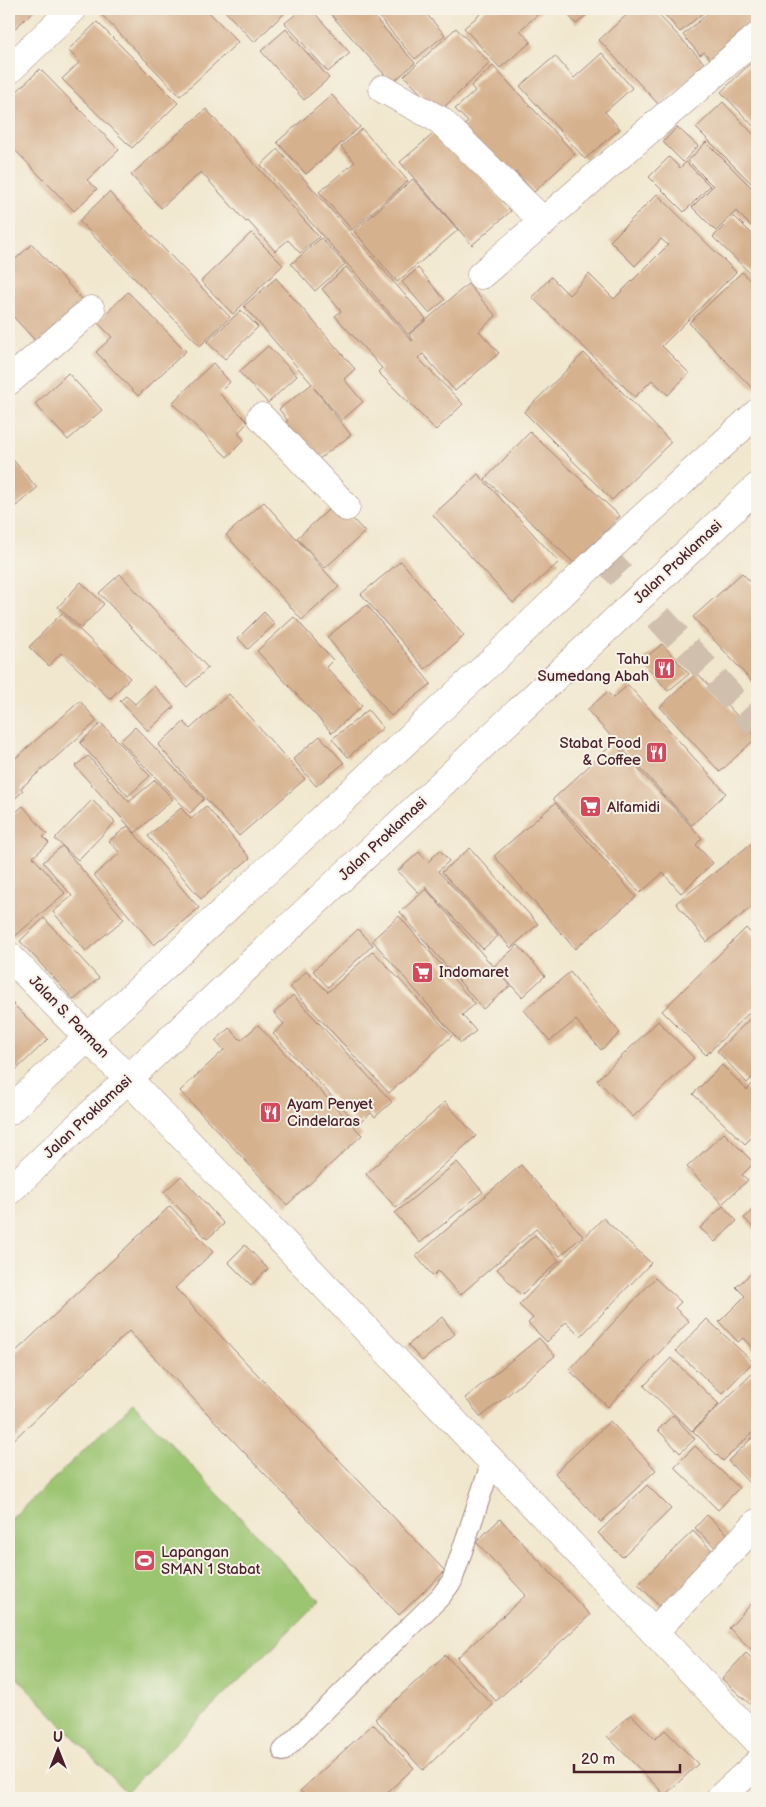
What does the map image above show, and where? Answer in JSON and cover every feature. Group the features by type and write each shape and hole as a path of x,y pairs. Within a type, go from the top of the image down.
{"street":[{"path":"9,70 73,9"},
{"path":"481,275 757,37"},
{"path":"383,89 440,120 544,222"},
{"path":"9,380 91,310"},
{"path":"9,1110 494,659 602,555 757,413"},
{"path":"261,417 346,507"},
{"name":"Jalan Proklamasi","path":"9,1192 757,487"},
{"name":"Jalan S. Parman","path":"9,956 757,1740"},
{"path":"654,1632 757,1524"},
{"path":"720,1798 757,1764"}],"lane":[{"path":"283,1751 441,1596 452,1581 492,1461"}],"green space":[{"name":"Lapangan SMAN 1 Stabat","path":"133,1404 319,1601 126,1792 9,1669 9,1521"}],"building":[{"path":"9,9 36,9 9,34"},
{"path":"96,9 206,9 238,42 180,96"},
{"path":"223,9 289,9 254,42"},
{"path":"302,9 311,9 350,53 328,72 285,23"},
{"path":"326,9 367,9 415,63 392,83"},
{"path":"372,9 422,9 445,35 415,59"},
{"path":"486,9 544,9 520,30 531,42 500,68 464,28"},
{"path":"563,9 594,9 576,24"},
{"path":"633,9 653,9 705,64 660,106 599,40"},
{"path":"660,9 708,9 680,32"},
{"path":"713,9 757,9 757,33 718,68 704,52 700,55 683,35"},
{"path":"97,22 178,103 132,148 62,79 80,62 68,50"},
{"path":"456,28 490,63 439,112 404,76"},
{"path":"286,29 329,78 304,100 261,51"},
{"path":"602,53 632,88 605,112 620,129 585,159 520,86 555,56 574,78"},
{"path":"757,57 757,130 721,92"},
{"path":"493,66 575,154 534,192 516,172 507,181 459,130 468,122 455,109 475,91 471,86"},
{"path":"40,69 119,150 87,180 97,189 74,211 9,144 9,99"},
{"path":"332,95 360,127 306,174 277,142"},
{"path":"723,102 757,138 757,189 696,128"},
{"path":"206,109 319,237 300,253 288,240 275,251 201,172 161,208 131,175"},
{"path":"677,127 698,146 683,162 663,142"},
{"path":"362,129 408,181 352,230 319,192 355,162 341,147"},
{"path":"439,129 511,211 472,245 400,162"},
{"path":"706,142 757,193 757,232 736,211 716,231 692,207 713,186 688,161"},
{"path":"278,149 426,319 408,334 261,165"},
{"path":"669,157 680,168 686,162 710,186 684,212 649,177"},
{"path":"413,179 458,230 397,282 354,231"},
{"path":"109,192 230,317 200,346 79,221"},
{"path":"657,194 736,272 662,346 689,373 668,395 652,380 635,397 532,297 551,277 569,295 589,274 614,299 668,245 661,239 635,266 610,241"},
{"path":"734,216 757,239 757,280 713,237"},
{"path":"251,233 283,265 233,314 201,281"},
{"path":"321,238 345,264 315,291 291,264"},
{"path":"32,244 87,305 41,347 9,312 9,265"},
{"path":"346,267 412,341 409,335 468,284 496,316 479,331 499,353 455,391 423,354 418,358 463,404 436,430 378,372 382,368 335,316 341,311 322,289"},
{"path":"418,268 445,300 429,313 402,282"},
{"path":"742,272 757,288 757,385 753,389 689,323"},
{"path":"276,278 355,369 344,379 363,402 342,420 314,388 351,435 311,465 281,426 288,421 279,409 312,384 244,306"},
{"path":"128,292 186,351 138,396 96,352 112,337 97,322"},
{"path":"241,310 258,327 225,359 207,342"},
{"path":"268,346 297,376 268,403 239,372"},
{"path":"584,353 671,442 612,500 524,412"},
{"path":"213,363 230,382 219,393 248,422 238,433 244,440 227,457 172,403"},
{"path":"68,373 102,410 68,440 35,404"},
{"path":"530,432 620,516 574,563 485,479"},
{"path":"9,455 37,488 9,512"},
{"path":"478,474 559,562 513,603 433,515"},
{"path":"264,502 339,587 302,620 226,535"},
{"path":"337,502 365,532 325,568 297,538"},
{"path":"401,561 464,636 425,669 361,594"},
{"path":"742,573 757,589 757,687 693,617"},
{"path":"120,574 208,668 187,687 99,593"},
{"path":"81,582 104,604 81,628 58,607"},
{"path":"367,605 431,684 391,716 327,637"},
{"path":"264,612 275,624 248,649 238,638"},
{"path":"62,613 130,678 110,699 61,653 49,666 29,647"},
{"path":"294,617 333,660 326,667 362,706 332,733 257,651"},
{"name":"Tahu Sumedang Abah","path":"662,644 689,674 668,691 642,661"},
{"path":"697,673 757,737 720,772 660,707"},
{"name":"Stabat Food & Coffee","path":"628,685 726,793 692,825 587,710 607,692 613,698"},
{"path":"154,686 174,707 148,731 120,701 126,696 135,704"},
{"path":"229,694 305,779 239,836 158,745 184,722 190,729"},
{"path":"80,701 97,721 21,788 23,791 9,804 9,764"},
{"path":"368,710 383,728 348,757 332,739"},
{"path":"101,723 150,776 128,796 80,743"},
{"path":"135,727 204,799 190,813 120,741"},
{"path":"320,736 344,763 316,786 293,759"},
{"path":"614,743 702,838 696,845 713,863 681,893 663,873 640,893 553,799"},
{"path":"88,756 129,802 155,780 173,799 135,833 75,766"},
{"path":"92,800 115,822 78,860 55,839"},
{"path":"555,803 636,897 575,949 494,856"},
{"path":"23,806 47,834 43,837 49,843 33,857 65,893 14,937 9,931 9,818"},
{"path":"206,806 250,858 201,899 148,836 181,808 191,819"},
{"path":"128,826 199,908 154,945 94,875 120,853 109,841"},
{"path":"757,839 757,903 707,942 676,903"},
{"path":"62,846 124,919 86,951 53,912 72,896 43,862"},
{"path":"470,848 538,924 511,948 442,872"},
{"path":"440,850 449,861 438,871 498,936 483,949 424,886 418,892 398,871 419,852 428,862"},
{"path":"426,889 510,986 483,1009 400,912"},
{"name":"Indomaret","path":"399,916 475,1004 462,1015 476,1031 461,1043 372,940"},
{"path":"44,918 99,978 74,1000 20,941"},
{"path":"746,928 757,940 757,1005 706,1055 662,1011"},
{"path":"358,929 373,945 328,987 313,971"},
{"path":"518,945 545,976 522,997 494,966"},
{"path":"373,951 452,1036 389,1093 290,987 307,971 328,992"},
{"path":"570,972 620,1033 601,1050 576,1020 550,1041 524,1010"},
{"path":"293,995 392,1102 375,1117 371,1113 358,1124 273,1034 284,1024 274,1013"},
{"path":"9,1000 48,1039 13,1073 9,1069"},
{"path":"757,1012 757,1073 747,1083 717,1051"},
{"path":"658,1021 694,1058 633,1117 597,1080"},
{"name":"Ayam Penyet Cindelaras","path":"258,1025 362,1135 287,1205 180,1091 224,1050 215,1041 229,1028 241,1040"},
{"path":"722,1065 747,1090 757,1079 757,1132 745,1144 693,1094"},
{"path":"445,1102 476,1136 396,1208 366,1174"},
{"path":"724,1133 754,1163 742,1175 748,1180 722,1204 687,1167"},
{"path":"457,1162 483,1192 420,1243 395,1213"},
{"path":"521,1165 583,1236 560,1256 536,1229 460,1295 438,1271 433,1276 416,1256"},
{"path":"181,1176 224,1224 207,1239 164,1192"},
{"path":"170,1206 213,1252 175,1288 445,1571 399,1615 129,1331 9,1444 9,1352 12,1355"},
{"path":"723,1206 737,1221 715,1242 700,1228"},
{"path":"757,1206 757,1232 744,1218"},
{"path":"603,1218 651,1263 581,1336 566,1322 547,1342 528,1323 533,1318 519,1305"},
{"path":"535,1235 559,1261 521,1295 497,1269"},
{"path":"245,1245 268,1269 251,1285 228,1262"},
{"path":"757,1268 757,1353 743,1338 738,1342 719,1322 745,1296 736,1287"},
{"path":"655,1278 681,1302 675,1308 689,1321 608,1407 569,1370"},
{"path":"442,1317 455,1334 422,1361 408,1345"},
{"path":"707,1319 753,1362 722,1394 676,1351"},
{"path":"539,1338 555,1356 481,1417 465,1398"},
{"path":"671,1358 719,1404 692,1431 644,1386"},
{"path":"757,1369 757,1428 723,1461 693,1431"},
{"path":"673,1415 695,1439 680,1453 658,1430"},
{"path":"610,1421 656,1470 601,1522 555,1473"},
{"path":"757,1433 757,1487 755,1489 728,1461"},
{"path":"695,1446 739,1488 718,1510 674,1467"},
{"path":"647,1485 671,1509 622,1557 598,1533"},
{"path":"707,1515 734,1540 721,1553 695,1528"},
{"path":"500,1519 590,1615 496,1701 457,1658 526,1595 476,1542"},
{"path":"693,1531 719,1558 664,1611 638,1584"},
{"path":"757,1598 757,1655 729,1628"},
{"path":"746,1653 757,1663 757,1701 752,1706 722,1679"},
{"path":"445,1655 493,1705 423,1770 375,1719"},
{"path":"631,1714 655,1739 665,1730 698,1764 665,1795 607,1736"},
{"path":"373,1724 414,1768 381,1798 307,1798 300,1791"}],"tunnel":[{"path":"602,555 757,725"}],"place":[{"name":"Tahu Sumedang Abah","path":"665,668"},
{"name":"Stabat Food & Coffee","path":"657,752"},
{"name":"Alfamidi","path":"591,807"},
{"name":"Indomaret","path":"423,972"},
{"name":"Ayam Penyet Cindelaras","path":"271,1113"},
{"name":"Lapangan SMAN 1 Stabat","path":"145,1561"}]}
